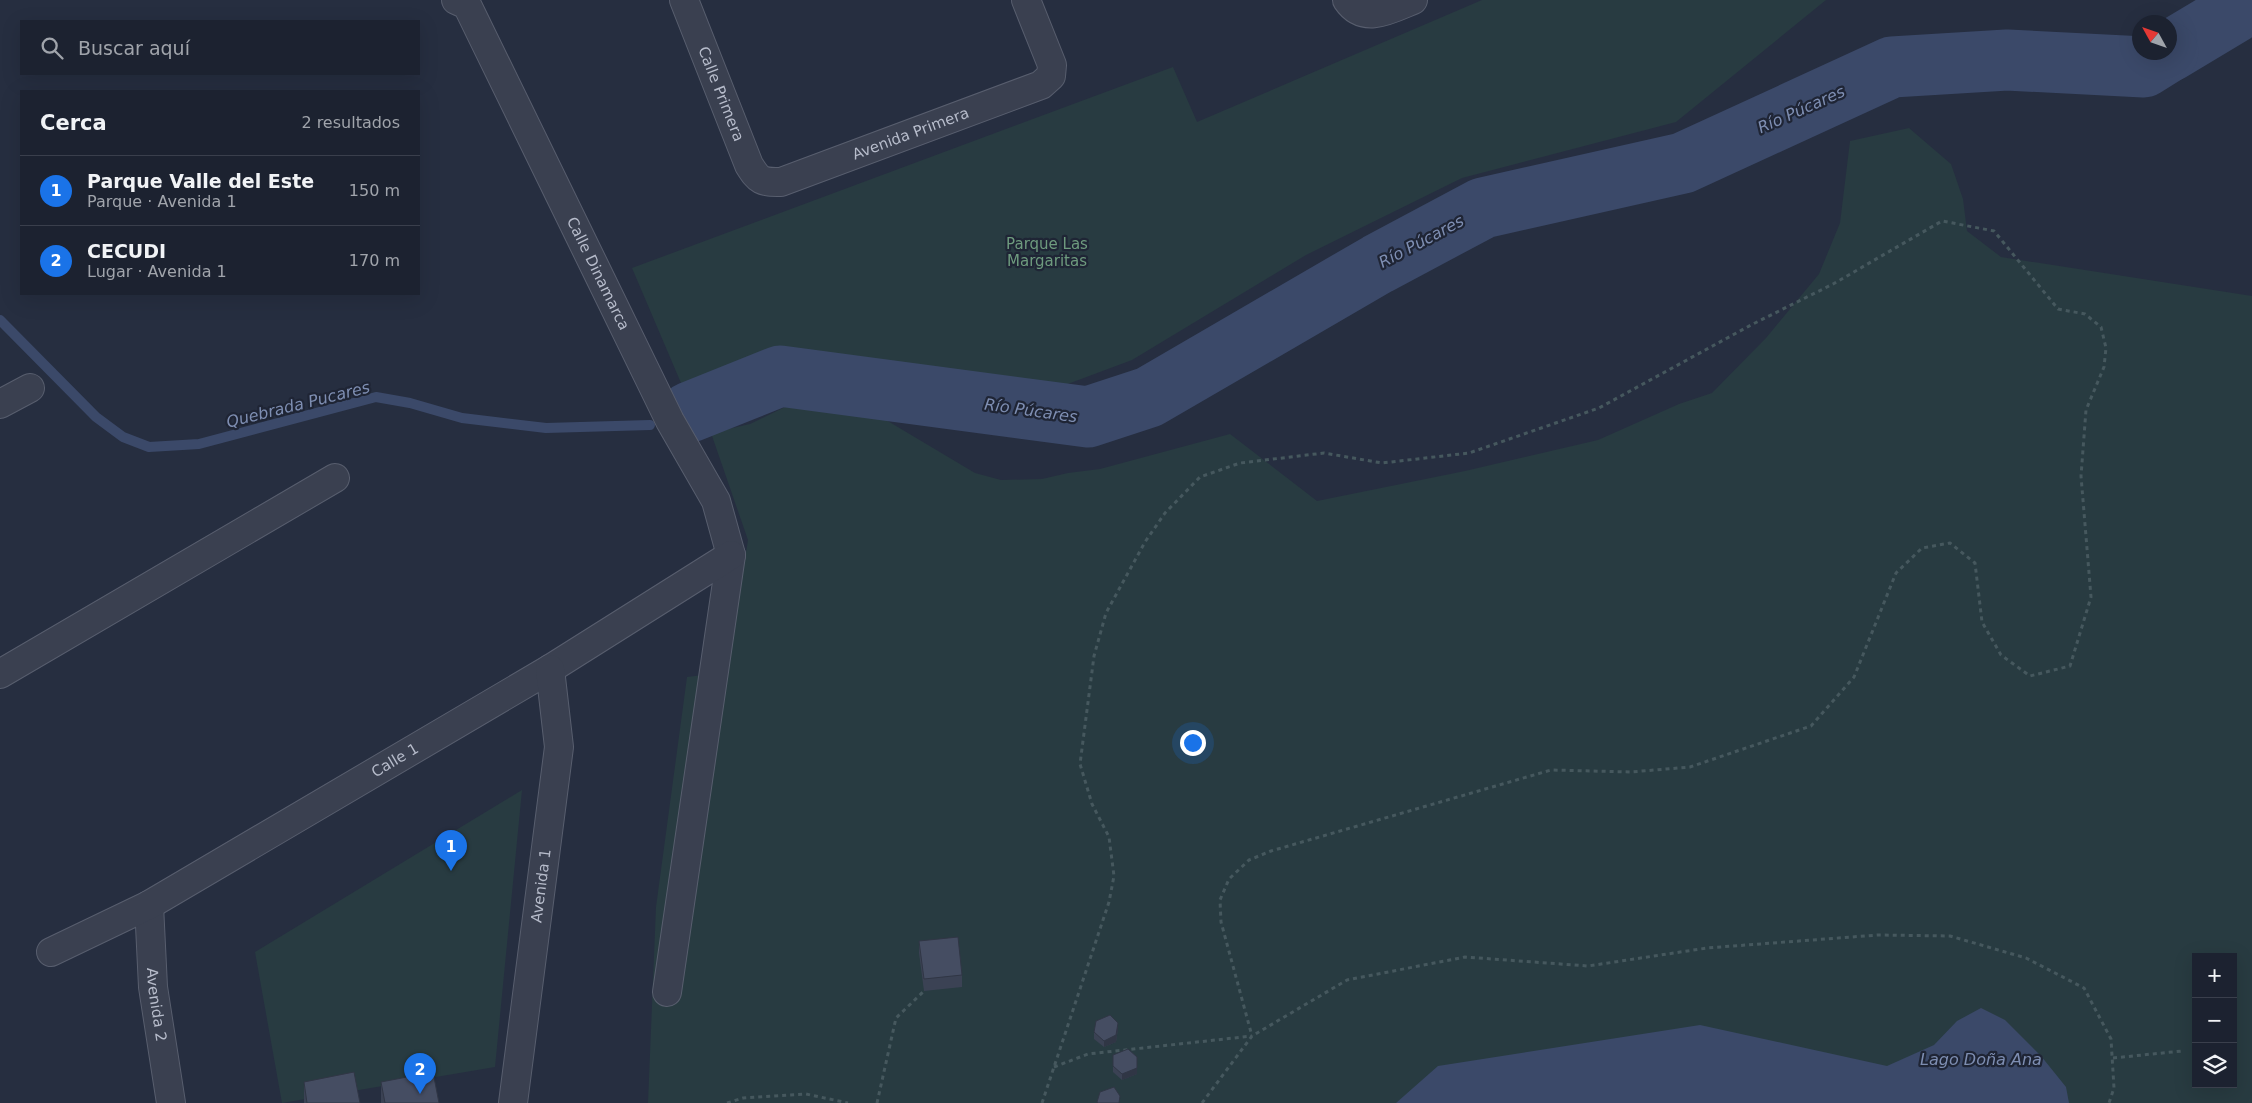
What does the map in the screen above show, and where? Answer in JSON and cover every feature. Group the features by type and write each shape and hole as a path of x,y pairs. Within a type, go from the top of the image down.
{"street":[{"name":"Calle Dinamarca","path":"456,0 467,5 670,420 716,501 731,555"},
{"name":"Calle Primera","path":"684,0 749,165 758,179 767,182"},
{"name":"Avenida Primera","path":"767,182 781,182 790,179 1041,85 1051,76 1052,65 1026,0"},
{"path":"1356,7 1385,12 1413,0"},
{"path":"0,404 30,388"},
{"path":"0,674 335,478"},
{"name":"Calle 1","path":"52,952 149,906 550,669 731,555"},
{"path":"667,992 731,555"},
{"name":"Avenida 1","path":"513,1103 560,747 550,669"},
{"name":"Avenida 2","path":"149,906 153,987 171,1103"}],"path":[{"path":"1042,1103 1109,902 1114,876 1109,837 1092,804 1080,764 1094,656 1106,612 1145,542 1165,513 1200,478 1240,463 1324,453 1382,463 1469,453 1589,411 1833,284 1942,220 1994,230 2058,309 2085,314 2101,327 2106,348 2104,367 2086,410 2081,476 2091,597 2070,666 2030,676 2001,655 1982,622 1975,563 1950,543 1922,548 1896,573 1854,677 1812,726 1690,767 1631,772 1551,770 1271,851 1250,860 1229,879 1220,900 1222,922 1252,1036"},
{"path":"1202,1103 1252,1036 1347,980 1465,957 1588,966 1706,948 1878,935 1950,936 2026,958 2084,988 2111,1039 2114,1088 2109,1103"},
{"path":"876,1103 896,1018 924,991"},
{"path":"1054,1067 1088,1054 1252,1036"},
{"path":"2113,1058 2182,1051"},
{"path":"727,1103 743,1098 806,1094 848,1103"}],"green space":[{"name":"Parque Las Margaritas","path":"1482,0 1826,0 1676,122 1462,178 1306,255 1132,360 1057,388 816,357 681,383 632,268 1173,67 1197,122"},
{"path":"1909,128 1951,164 1963,199 1967,231 2001,257 2252,296 2252,1103 648,1103 656,907 687,677 727,672 748,540 711,433 750,424 785,407 881,417 975,473 1001,480 1042,479 1100,469 1230,434 1317,501 1465,471 1598,440 1679,404 1712,393 1766,338 1819,274 1840,223 1850,141"},
{"path":"522,790 495,1067 282,1103 255,952"}],"water":[{"name":"Lago Doña Ana","path":"1981,1008 2005,1020 2041,1056 2066,1087 2069,1103 1396,1103 1438,1066 1700,1025 1887,1066 1934,1045 1957,1021"}],"building":[{"path":"958,937 962,975 924,979 919,941"},
{"path":"1110,1015 1118,1023 1116,1035 1104,1041 1094,1032 1096,1021"},
{"path":"1128,1049 1137,1057 1137,1068 1122,1074 1113,1066 1113,1055"},
{"path":"354,1072 360,1103 307,1103 304,1082"},
{"path":"433,1072 439,1103 385,1103 381,1082"},
{"path":"1114,1087 1120,1096 1119,1103 1097,1102 1100,1092"}],"waterway":[{"name":"Río Púcares","path":"2177,47 2235,12 2241,0"},
{"name":"Río Púcares","path":"690,412 780,376 1088,417 1149,397 1378,264 1483,208 1683,163 1892,67 2007,60 2144,67 2155,60"},
{"name":"Quebrada Pucares","path":"0,320 96,417 123,437 149,447 199,444 376,397 410,403 462,418 546,428 650,425"}],"place":[{"name":"Parque Valle del Este","path":"451,871"},
{"name":"CECUDI","path":"420,1094"}]}
